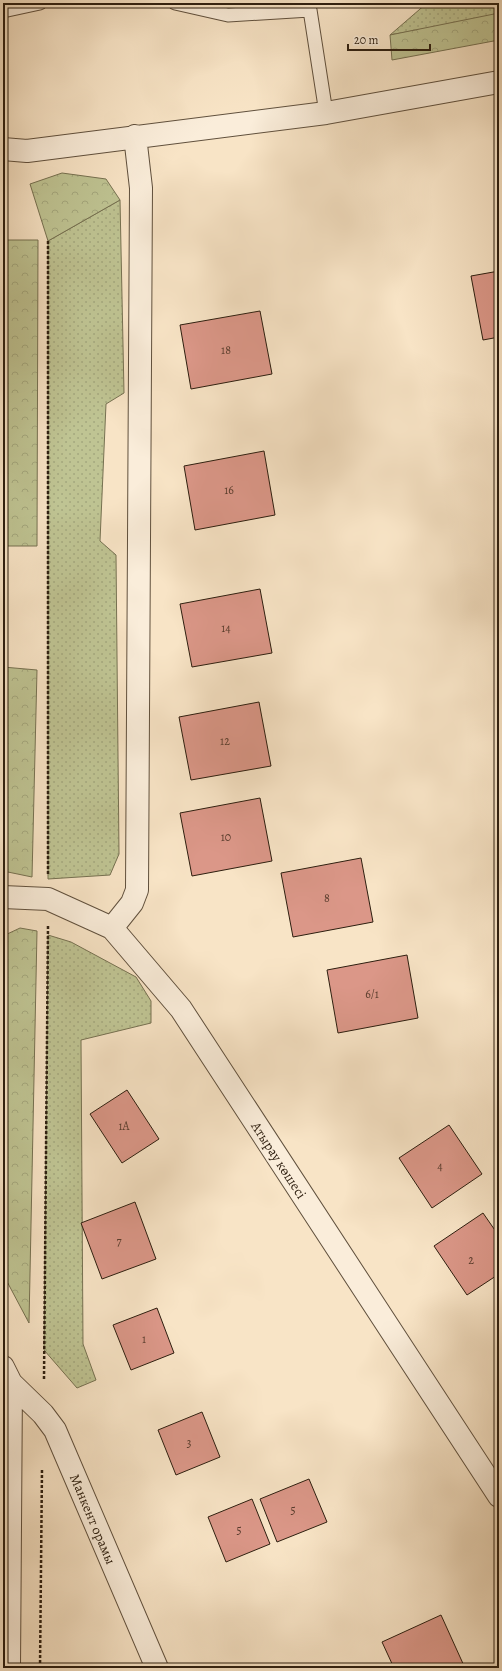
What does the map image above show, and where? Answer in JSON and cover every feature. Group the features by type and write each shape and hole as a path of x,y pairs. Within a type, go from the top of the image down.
{"street":[{"path":"3,149 27,151 135,136 326,113 499,82"},
{"path":"112,928 132,903 137,890 141,188 135,136"},
{"name":"Атырау көшесі","path":"3,897 48,899 112,928 181,1009 499,1496"},
{"path":"7,1375 8,1668"},
{"name":"Манкент орамы","path":"7,1375 43,1414 55,1430 157,1668"}],"lane":[{"path":"3,11 40,3"},
{"path":"175,3 228,15 310,10 326,113"}],"path":[{"path":"48,241 48,879"},
{"path":"44,1350 48,922"},
{"path":"40,1668 42,1462"}],"green space":[{"path":"427,3 499,3 499,15 390,35"},
{"path":"499,13 499,40 392,60 390,35"},
{"path":"62,173 106,179 120,200 48,241 30,184"},
{"path":"120,200 124,393 106,404 100,541 116,555 119,854 110,875 48,879 48,241"},
{"path":"3,240 38,240 37,546 3,546"},
{"path":"3,667 37,670 32,877 3,871"},
{"path":"20,928 37,931 29,1323 3,1274 3,936"},
{"path":"48,935 71,942 136,977 151,1001 151,1023 81,1040 83,1344 96,1380 77,1388 44,1350"}],"building":[{"path":"499,271 499,337 483,340 471,276"},
{"path":"260,311 272,374 191,389 180,325"},
{"path":"264,451 275,515 195,530 184,466"},
{"path":"260,589 272,653 192,667 180,604"},
{"path":"259,702 271,766 191,780 179,717"},
{"path":"260,798 272,861 192,876 180,813"},
{"path":"361,858 373,922 293,937 281,873"},
{"path":"407,955 418,1018 338,1033 327,970"},
{"path":"127,1090 159,1139 122,1163 90,1114"},
{"path":"449,1125 482,1174 432,1208 399,1158"},
{"path":"135,1202 156,1259 102,1279 81,1223"},
{"path":"483,1213 499,1236 499,1274 467,1295 434,1246"},
{"path":"157,1308 174,1353 131,1370 113,1325"},
{"path":"202,1412 220,1457 176,1475 158,1430"},
{"path":"309,1479 327,1522 277,1542 260,1499"},
{"path":"252,1499 270,1544 226,1562 208,1517"},
{"path":"441,1615 465,1668 394,1668 382,1642"}]}
